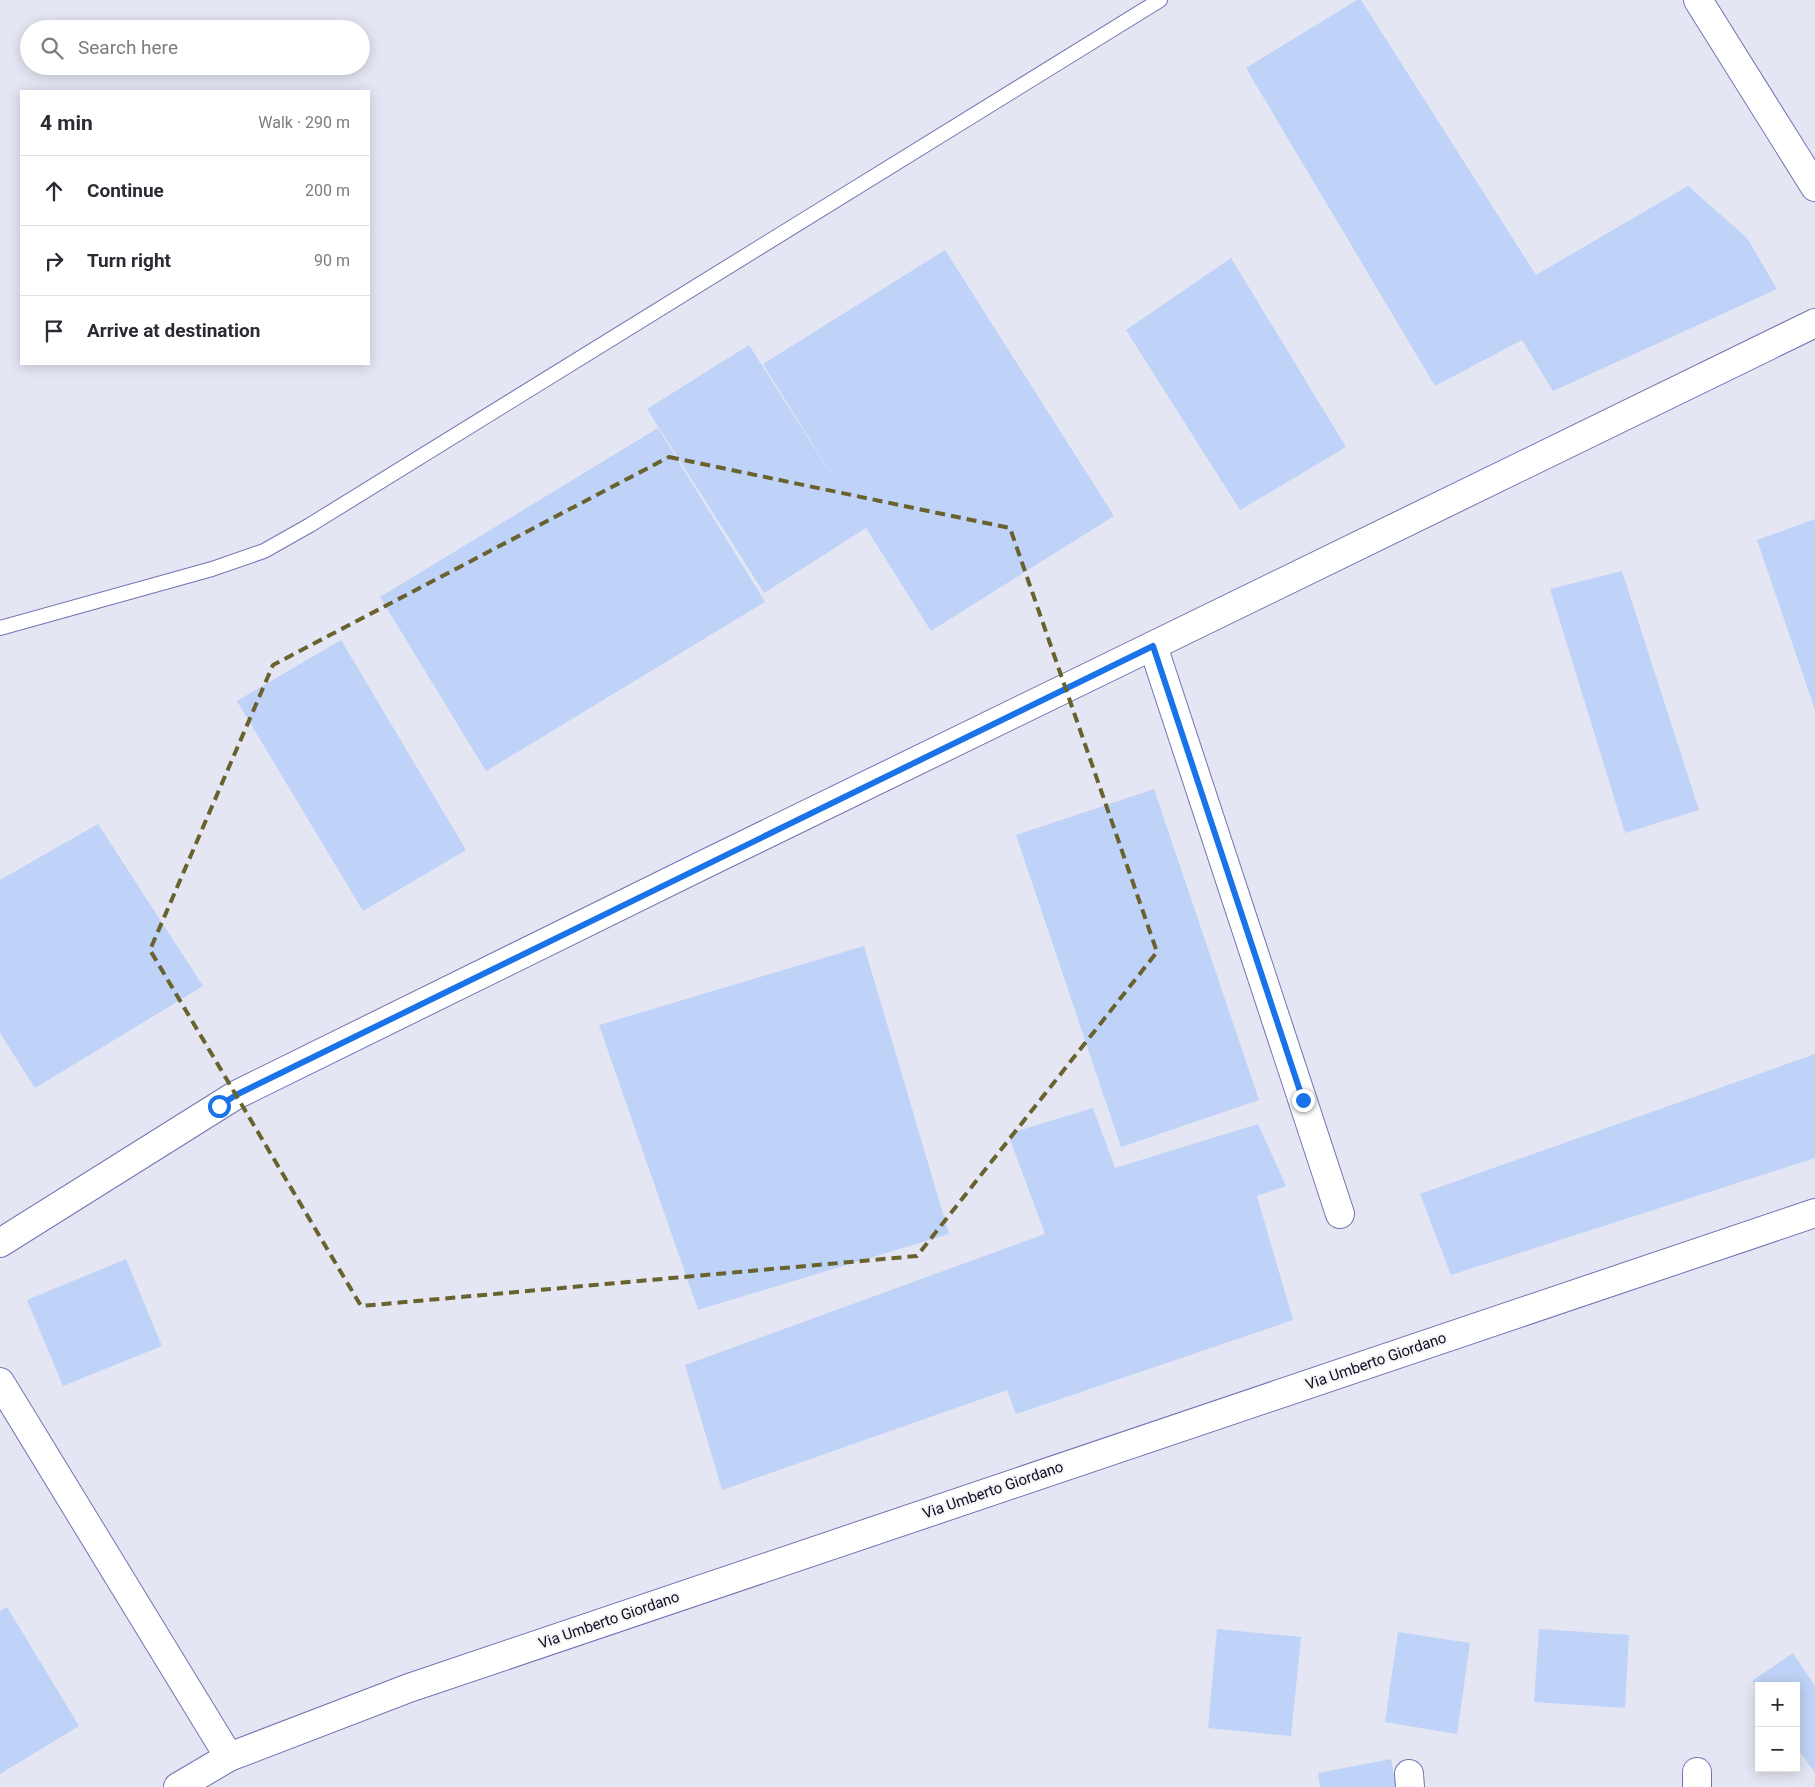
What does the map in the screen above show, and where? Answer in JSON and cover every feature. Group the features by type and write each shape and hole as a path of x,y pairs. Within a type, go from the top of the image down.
{"street":[{"path":"1698,0 1815,187"},
{"path":"0,1243 236,1095 1815,323"},
{"path":"1153,646 1340,1214"},
{"name":"Via Umberto Giordano","path":"178,1787 229,1757 418,1684 1815,1213"},
{"path":"0,1382 229,1757"}],"lane":[{"path":"0,628 212,569 264,550 310,525 1160,0"}],"highlighted area":[{"path":"669,457 1010,528 1157,952 917,1256 361,1306 150,950 273,665"}],"building":[{"path":"1357,0 1361,0 1536,275 1688,186 1747,238 1777,289 1553,391 1522,340 1435,386 1246,68"},
{"path":"945,250 1114,516 931,631 866,528 764,593 647,409 749,345 848,501 763,364"},
{"path":"1231,258 1346,447 1240,510 1126,330"},
{"path":"658,428 765,602 486,771 380,597"},
{"path":"1815,519 1815,710 1757,540"},
{"path":"1622,571 1699,810 1625,833 1550,589"},
{"path":"341,640 466,850 363,911 237,701"},
{"path":"1154,789 1259,1100 1121,1147 1016,835"},
{"path":"98,824 203,986 35,1088 0,1033 0,880"},
{"path":"864,946 949,1234 698,1310 599,1025"},
{"path":"1815,1054 1815,1158 1451,1275 1420,1194"},
{"path":"1093,1108 1115,1168 1258,1124 1286,1186 1257,1196 1293,1320 1016,1414 1007,1390 722,1490 685,1365 1045,1234 1008,1134"},
{"path":"126,1259 162,1346 63,1386 27,1300"},
{"path":"7,1607 79,1726 0,1774 0,1611"},
{"path":"1217,1629 1301,1637 1291,1736 1208,1728"},
{"path":"1539,1629 1629,1635 1625,1708 1534,1702"},
{"path":"1398,1632 1470,1643 1457,1734 1385,1722"},
{"path":"1793,1653 1815,1686 1815,1773 1800,1752 1800,1682 1755,1682 1755,1685 1752,1681"},
{"path":"1391,1759 1396,1787 1320,1787 1318,1773"}],"route":[{"path":"219,1106 236,1095 725,854 1153,646 1303,1100"}]}
